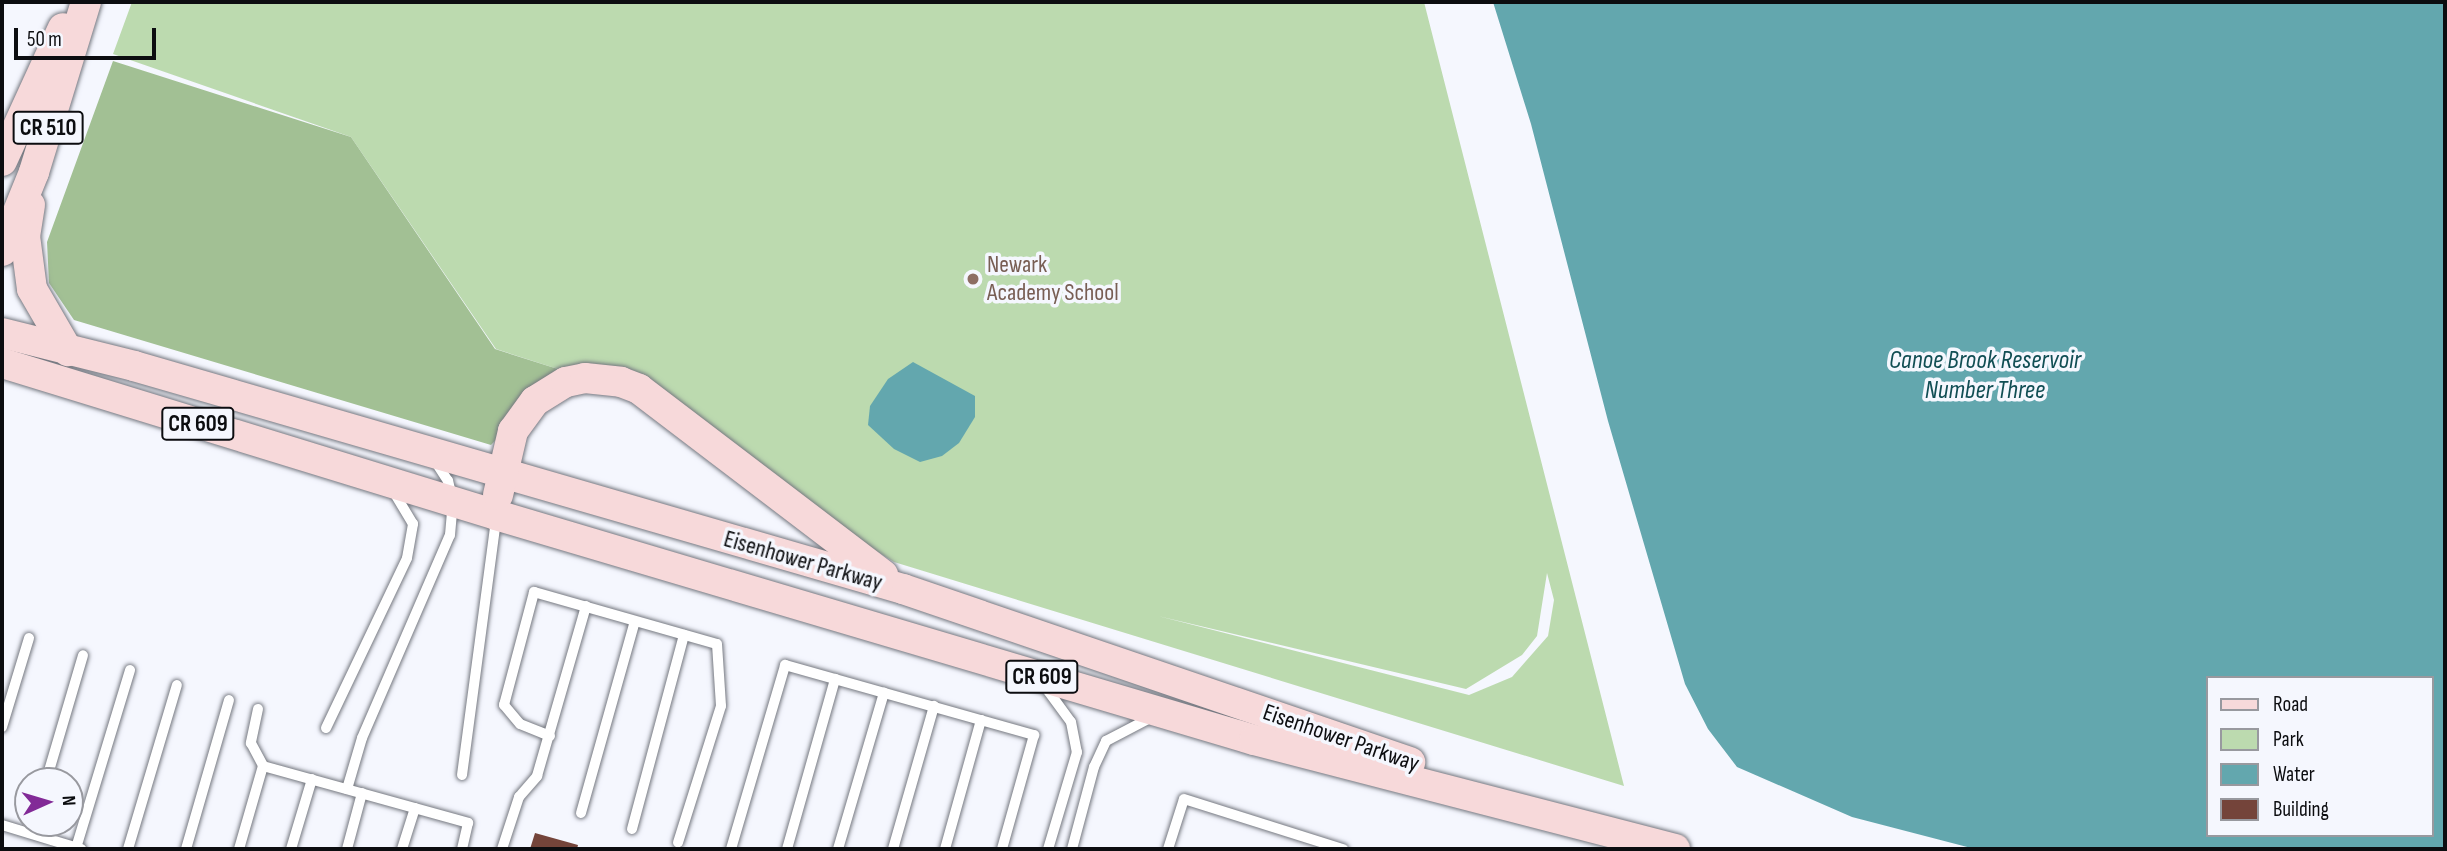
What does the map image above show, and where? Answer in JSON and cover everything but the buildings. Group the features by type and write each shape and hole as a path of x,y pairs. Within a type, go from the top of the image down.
{"main road":[{"name":"CR 510","path":"2,161 75,2"},
{"name":"CR 510","path":"2,251 34,172 86,2"},
{"path":"34,172 26,236 32,289 68,351"},
{"name":"Eisenhower Parkway","path":"2,333 903,589 1639,844 1675,849"},
{"name":"Eisenhower Parkway","path":"8,368 1165,714 1592,826"},
{"path":"496,515 500,475 513,432 535,401 566,382 584,378 621,382 639,389 903,589"}],"lane":[{"path":"347,789 362,738 436,575 450,535 453,502 448,481 430,454"},
{"path":"326,728 409,546 413,524 400,499 375,478"},
{"path":"462,775 496,515"},
{"path":"550,736 520,724 504,705 534,592 717,644 721,706 678,842"},
{"path":"502,849 519,797 537,776 586,606"},
{"path":"581,813 635,621"},
{"path":"632,829 684,635"},
{"path":"2,727 29,638"},
{"path":"50,767 83,655"},
{"path":"731,849 785,665 1034,735 1002,849"},
{"path":"53,837 79,848 130,670"},
{"path":"1034,675 1071,722 1077,752 1048,849"},
{"path":"787,849 835,679"},
{"path":"128,849 177,685"},
{"path":"838,849 884,693"},
{"path":"186,849 229,700"},
{"path":"893,849 934,706"},
{"path":"239,849 263,766 251,743 258,709"},
{"path":"1072,849 1094,767 1106,741 1132,724 1165,714"},
{"path":"945,849 981,720"},
{"path":"263,766 468,823 462,849"},
{"path":"291,849 312,779"},
{"path":"347,849 362,793"},
{"path":"1168,849 1184,799 1343,849"},
{"path":"402,849 415,808"}],"green space":[{"name":"Newark Academy School","path":"132,2 1424,2 1624,786 894,562 825,519 649,380 561,370 496,349 351,137 113,54","holes":["1547,573 1554,600 1548,636 1512,677 1469,695 1158,616 1466,689 1522,655 1537,636"]},
{"path":"113,61 351,137 495,349 561,370 491,445 74,320 49,283 47,242"}],"water":[{"name":"Canoe Brook Reservoir Number Three","path":"1493,2 2445,2 2445,849 1975,849 1852,817 1737,767 1708,729 1685,684 1608,421 1531,124"},
{"path":"913,362 975,396 975,417 959,443 942,456 920,462 894,449 868,425 870,406 888,379"}],"place":[{"name":"Newark Academy School","path":"973,279"}]}
